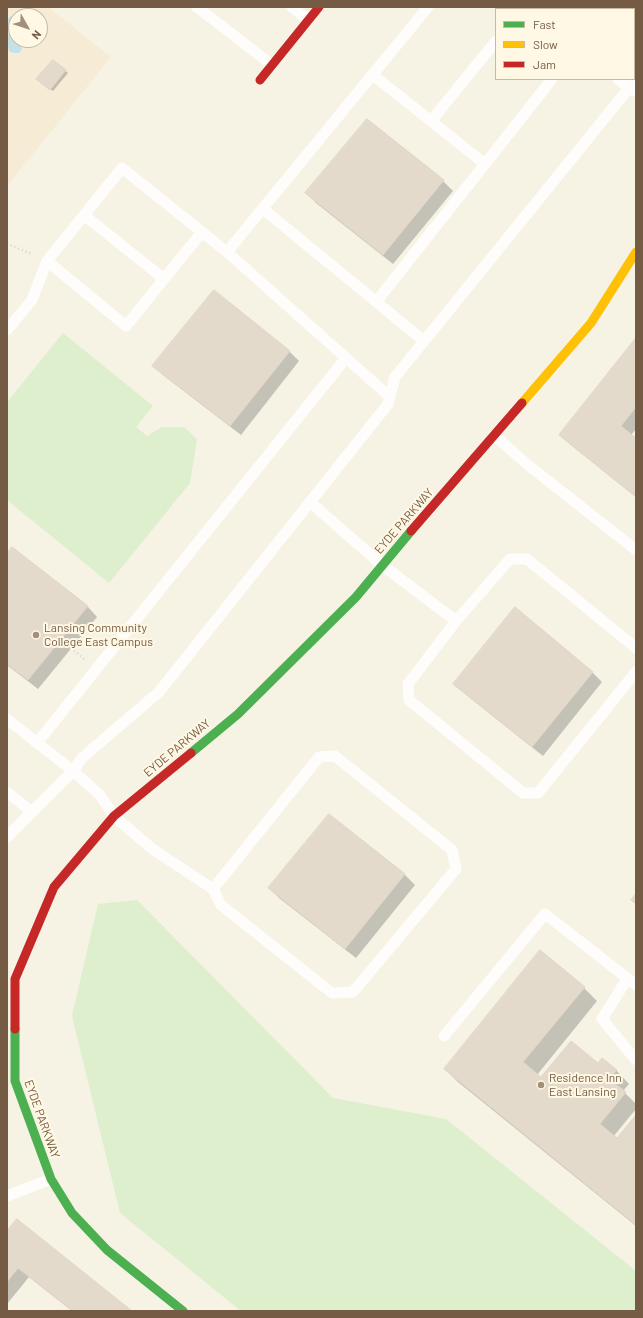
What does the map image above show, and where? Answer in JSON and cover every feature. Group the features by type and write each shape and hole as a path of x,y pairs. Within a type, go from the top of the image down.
{"street":[{"path":"260,80 319,7"},
{"name":"EYDE PARKWAY","path":"183,1311 107,1250 72,1213 51,1179 15,1081 15,979 54,887 114,816 238,714 356,597 591,323 636,252"}],"lane":[{"path":"197,7 272,65"},
{"path":"292,7 308,20"},
{"path":"227,252 428,7"},
{"path":"431,121 495,42"},
{"path":"372,75 485,164"},
{"path":"376,302 551,80"},
{"path":"7,837 73,771 82,758 159,692 388,404 395,377 633,84 621,80"},
{"path":"7,330 32,300 47,261 122,168 227,252 390,397"},
{"path":"263,208 424,341"},
{"path":"84,215 164,279"},
{"path":"47,261 126,326 202,232"},
{"path":"37,743 346,358"},
{"path":"494,435 528,465 636,550"},
{"path":"310,502 382,565 456,622"},
{"path":"636,648 527,558 510,559 456,622 408,684 409,700 523,793 538,793 636,672"},
{"path":"7,718 73,771 100,795 114,816 151,848 212,889 221,905 332,993 353,992 456,869 452,850 335,756 319,757 212,889"},
{"path":"7,792 32,812"},
{"path":"444,1036 545,914 632,982 602,1019 636,1060"},
{"path":"7,1196 51,1179"}],"path":[{"path":"7,244 47,261"}],"shaded area":[{"path":"7,7 48,7 111,57 7,186"}],"green space":[{"path":"63,333 153,406 136,427 147,436 162,427 184,427 197,439 190,483 109,583 7,500 7,402"},
{"path":"137,900 333,1098 446,1119 636,1271 636,1311 241,1311 120,1213 72,1016 98,904"}],"water":[{"path":"8,48 22,49 19,53 9,51"}],"building":[{"path":"53,60 66,70 50,90 36,79"},
{"path":"367,119 444,180 383,255 305,193"},
{"path":"214,290 290,351 230,426 152,366"},
{"path":"636,338 636,407 621,426 636,438 636,497 559,435"},
{"name":"Lansing Community College East Campus","path":"12,547 88,606 28,680 7,664 7,554"},
{"path":"515,607 593,672 532,747 453,684"},
{"path":"329,814 405,874 345,949 268,888"},
{"path":"636,894 636,904 631,900"},
{"name":"Residence Inn East Lansing","path":"540,950 585,987 523,1062 541,1077 571,1041 598,1063 602,1058 617,1070 609,1079 626,1092 600,1124 617,1138 636,1115 636,1225 444,1069"},
{"path":"17,1219 132,1311 73,1311 18,1268 7,1282 7,1231"}],"traffic: fast":[{"path":"191,753 238,714 356,597 411,531"},
{"path":"15,1029 15,1081 51,1179 72,1213 107,1250 183,1311"}],"traffic: slow":[{"path":"522,403 591,323 636,252"}],"traffic: jam":[{"path":"260,80 319,7"},
{"path":"411,531 522,403"},
{"path":"15,1029 15,979 54,887 114,816 191,753"}],"place":[{"name":"Lansing Community College East Campus","path":"36,635"},
{"name":"Residence Inn East Lansing","path":"541,1085"}]}
